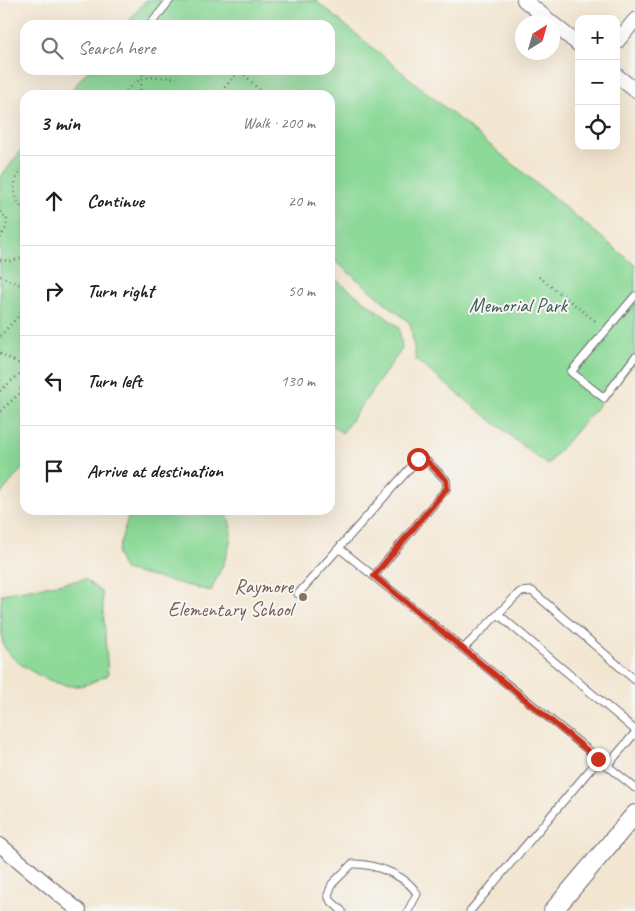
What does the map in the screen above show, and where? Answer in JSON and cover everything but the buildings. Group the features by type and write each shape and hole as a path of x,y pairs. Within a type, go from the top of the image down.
{"street":[{"path":"524,0 542,15"},
{"path":"620,38 635,20"},
{"path":"560,29 575,41"},
{"path":"620,78 635,90"},
{"path":"553,911 635,814"},
{"path":"0,845 79,911"}],"lane":[{"path":"154,20 170,0"},
{"path":"635,296 572,372 582,383 604,398 635,357"},
{"path":"298,594 418,459 428,462 446,480 447,488 374,576"},
{"path":"340,548 635,788"},
{"path":"463,649 520,592 532,591 635,680"},
{"path":"498,614 635,732 607,766"},
{"path":"470,911 598,759"},
{"path":"342,911 330,900 328,895 332,884 344,869 352,864 360,863 394,875 415,889 416,898 408,911"}],"path":[{"path":"222,90 236,75"},
{"path":"247,75 260,90"},
{"path":"128,90 143,77 177,78"},
{"path":"141,90 143,77"},
{"path":"20,173 14,183 14,196 20,205"},
{"path":"0,212 6,218 6,228 0,238"},
{"path":"0,260 11,261 20,258"},
{"path":"0,276 20,285"},
{"path":"539,277 607,330"},
{"path":"0,336 20,314"},
{"path":"0,353 20,366"},
{"path":"0,391 20,373"},
{"path":"0,411 19,394 20,390"}],"green space":[{"name":"Memorial Park","path":"146,0 315,0 635,265 635,363 547,465 416,360 410,323 335,261 335,90 72,90 84,75 335,75 335,20 130,20"},
{"path":"20,152 20,471 0,495 0,177"},
{"path":"335,279 399,327 402,349 342,433 335,428"},
{"path":"129,515 226,515 229,520 231,530 228,551 211,591 124,570 117,554"},
{"path":"85,579 102,593 108,675 86,684 69,686 59,684 36,674 7,652 3,644 1,632 2,594"}],"place":[{"name":"Raymore Elementary School","path":"303,597"}],"route":[{"path":"418,459 428,462 446,480 447,488 374,576 598,759"}]}
